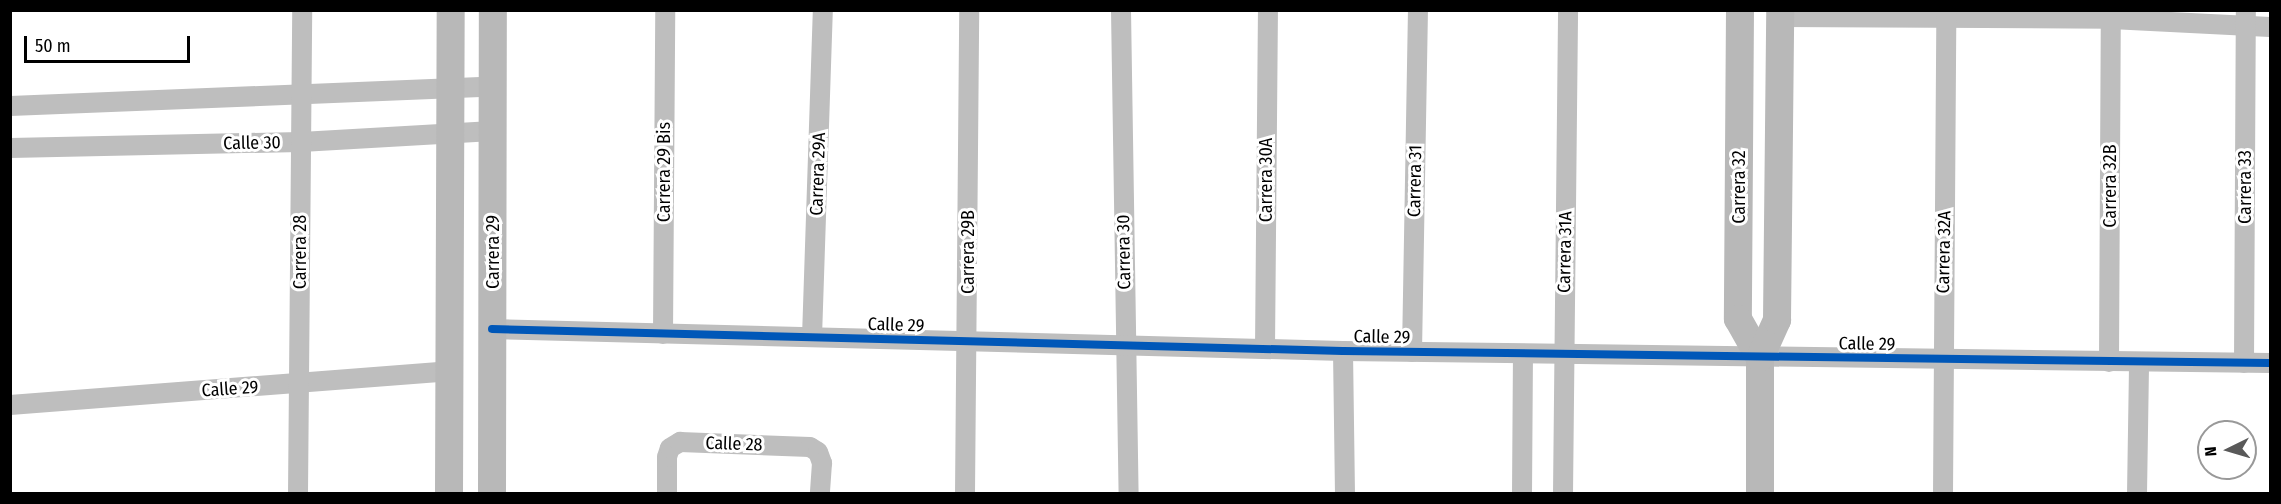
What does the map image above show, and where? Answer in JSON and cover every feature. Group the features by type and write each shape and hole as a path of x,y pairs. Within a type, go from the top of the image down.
{"street":[{"name":"Carrera 28","path":"298,494 302,10"},
{"path":"449,494 451,10"},
{"name":"Carrera 29","path":"492,494 493,10"},
{"name":"Carrera 29 Bis","path":"663,334 665,10"},
{"name":"Carrera 29A","path":"812,337 823,10"},
{"name":"Carrera 29B","path":"965,494 969,10"},
{"name":"Carrera 30","path":"1121,10 1129,494"},
{"name":"Carrera 30A","path":"1265,349 1268,10"},
{"name":"Carrera 31","path":"1412,352 1418,10"},
{"name":"Carrera 31A","path":"1563,494 1568,10"},
{"name":"Carrera 32","path":"1740,10 1738,319 1760,358"},
{"path":"1780,14 2111,15 2246,19 2271,27"},
{"name":"Carrera 32","path":"1760,494 1760,358 1777,320 1780,14"},
{"name":"Carrera 32A","path":"1943,494 1946,15"},
{"name":"Carrera 32B","path":"2109,362 2111,15"},
{"name":"Carrera 33","path":"2244,363 2246,19"},
{"path":"10,106 493,87"},
{"name":"Calle 30","path":"10,148 301,142 493,131"},
{"name":"Calle 29","path":"492,330 1343,351 2271,363"},
{"path":"1343,351 1345,494"},
{"path":"1522,354 1522,494"},
{"path":"2137,494 2139,362"},
{"name":"Calle 29","path":"10,405 449,371"},
{"name":"Calle 28","path":"667,494 667,458 670,448 680,442 810,447 818,452 822,463 820,494"}],"cycle path":[{"path":"492,329 1343,351 2270,363"}]}
